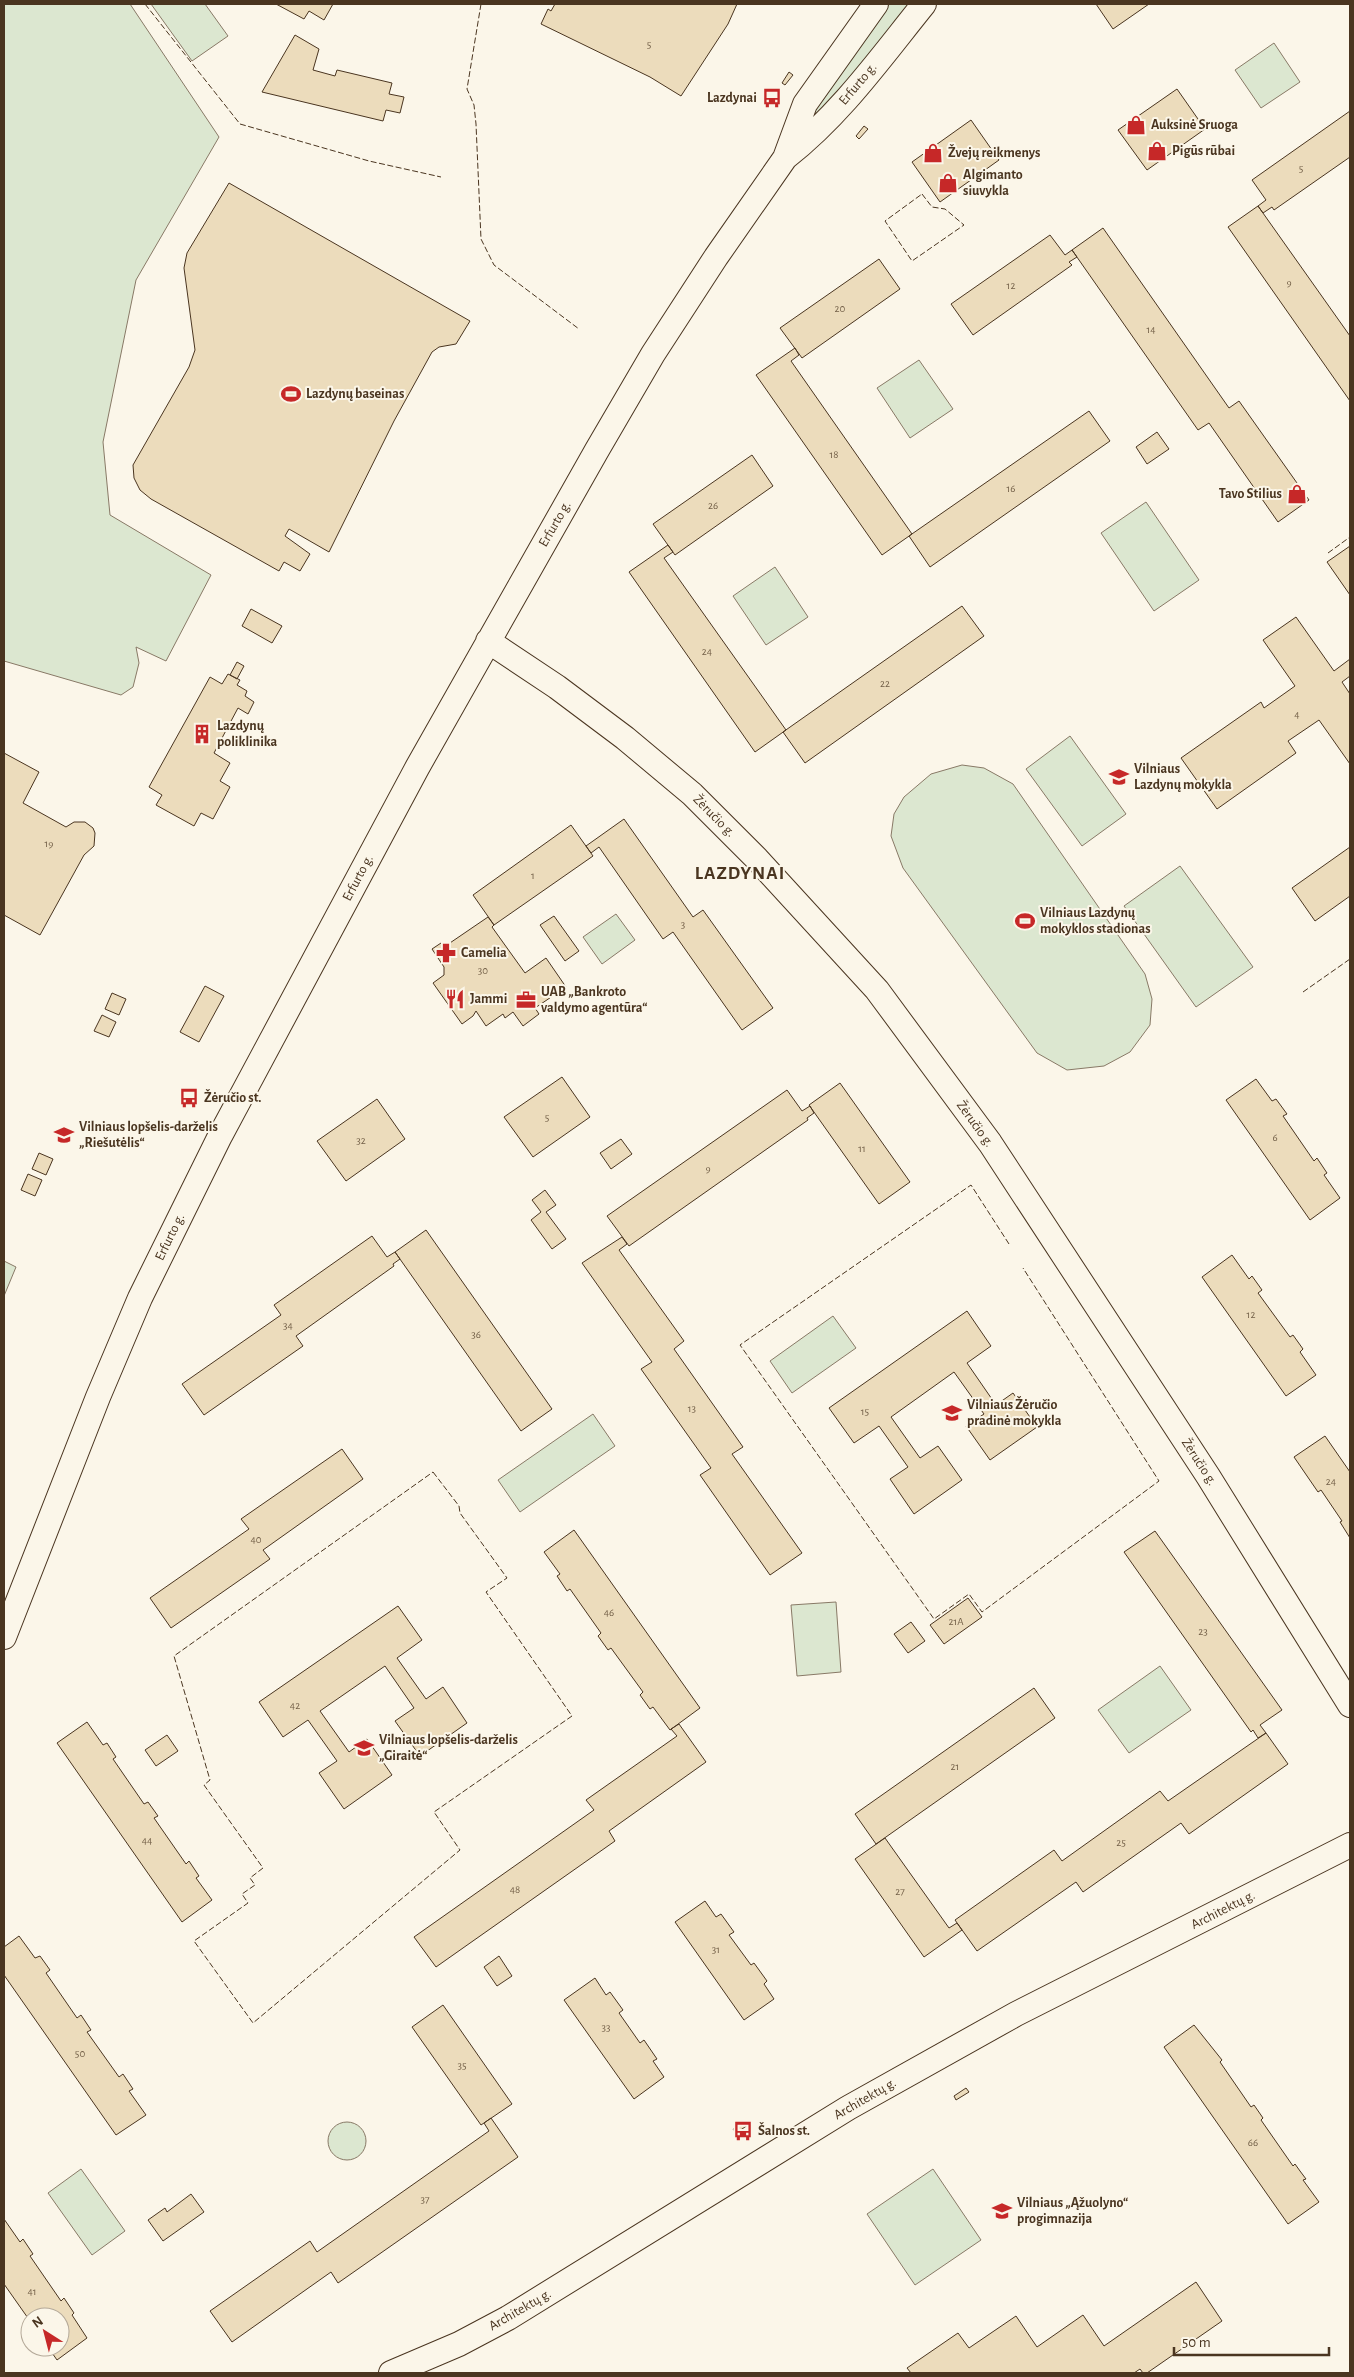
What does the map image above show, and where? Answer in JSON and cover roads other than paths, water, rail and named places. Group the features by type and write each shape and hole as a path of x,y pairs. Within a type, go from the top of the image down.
{"street":[{"name":"Erfurto g.","path":"4,1637 98,1397 140,1298 220,1136 417,768 653,354 716,257 785,158 805,104 876,4"},
{"name":"Erfurto g.","path":"785,158 812,137 854,91 924,4"},
{"name":"Žėručio g.","path":"488,641 557,687 618,732 692,794 757,859 877,990 990,1144 1208,1476 1350,1705"},
{"name":"Architektų g.","path":"391,2373 459,2344 508,2318 848,2108 1016,2014 1350,1845"}],"place":[{"name":"Lazdynai","path":"772,98"},
{"name":"Auksinė Sruoga","path":"1136,125"},
{"name":"Pigūs rūbai","path":"1157,151"},
{"name":"Žvejų reikmenys","path":"933,153"},
{"name":"Algimanto siuvykla","path":"948,183"},
{"name":"Lazdynų baseinas","path":"291,394"},
{"name":"Tavo Stilius","path":"1297,494"},
{"name":"Lazdynų poliklinika","path":"202,734"},
{"name":"Vilniaus Lazdynų mokykla","path":"1119,777"},
{"name":"Vilniaus Lazdynų mokyklos stadionas","path":"1025,921"},
{"name":"Camelia","path":"446,953"},
{"name":"Jammi","path":"455,999"},
{"name":"UAB „Bankroto valdymo agentūra“","path":"526,1000"},
{"name":"Žėručio st.","path":"189,1098"},
{"name":"Vilniaus lopšelis-darželis „Riešutėlis“","path":"64,1135"},
{"name":"Vilniaus Žėručio pradinė mokykla","path":"952,1413"},
{"name":"Vilniaus lopšelis-darželis „Giraitė“","path":"364,1748"},
{"name":"Šalnos st.","path":"743,2131"},
{"name":"Vilniaus „Ąžuolyno“ progimnazija","path":"1002,2211"}],"district":[{"name":"LAZDYNAI","path":"740,873"}]}
